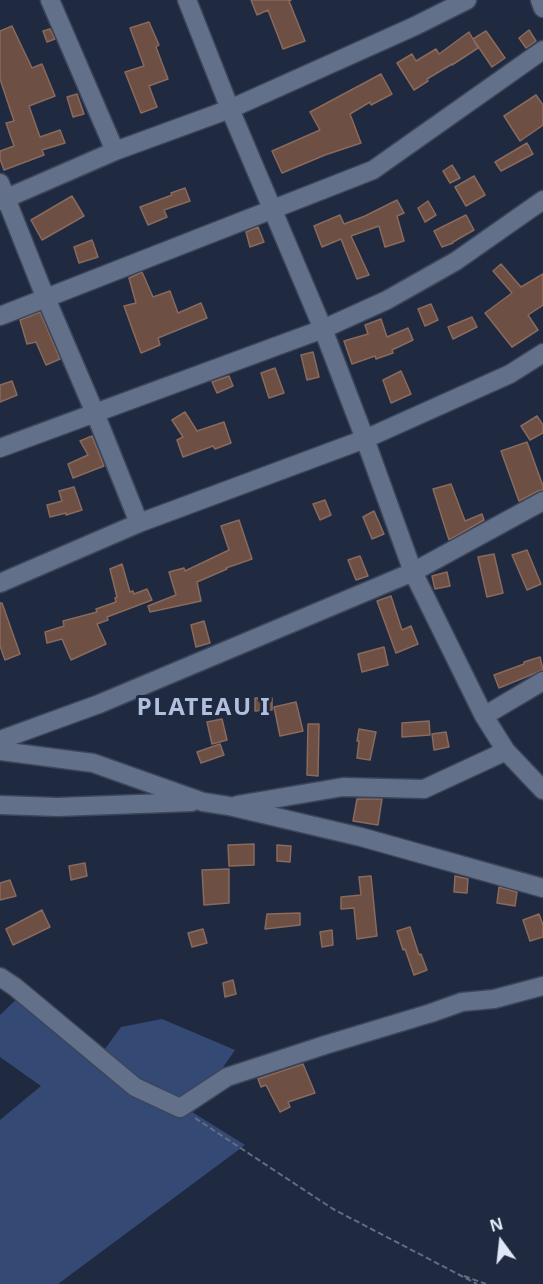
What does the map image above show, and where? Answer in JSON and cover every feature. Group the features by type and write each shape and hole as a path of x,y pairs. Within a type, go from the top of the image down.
{"street":[{"path":"50,0 115,151"},
{"path":"187,0 230,109 323,329 413,572 484,716 506,751 543,790"},
{"path":"139,523 2,194 230,109 415,26 467,0"},
{"path":"540,0 543,8"},
{"path":"0,316 373,170 543,50"},
{"path":"0,448 323,329 387,300 456,261 543,200"},
{"path":"0,583 139,523 365,440 510,374 543,353"},
{"path":"0,740 99,704 413,572 543,501"},
{"path":"484,716 543,681"},
{"path":"0,751 93,763 203,802"},
{"path":"229,806 343,787 424,789 506,751"},
{"path":"0,805 58,807 203,802 361,837 543,888"},
{"path":"0,977 15,987 135,1088 180,1108 227,1077 462,1002 494,999 543,986"}],"path":[{"path":"180,1108 333,1209 477,1284"},
{"path":"456,1274 486,1284"}],"shaded area":[{"path":"25,991 99,1057 121,1027 162,1019 235,1050 192,1112 245,1145 58,1284 0,1284 0,1120 41,1086 0,1057 0,1015"}],"building":[{"path":"251,0 291,0 289,1 305,41 283,49 268,10 257,15"},
{"path":"149,22 159,45 156,47 168,79 149,86 157,107 141,113 125,72 144,66 130,28"},
{"path":"12,26 32,68 42,64 55,96 29,106 40,137 60,130 65,143 42,150 44,155 4,170 0,151 14,146 6,123 14,121 0,79 0,31"},
{"path":"50,29 55,39 47,42 43,31"},
{"path":"529,30 536,41 526,48 519,38"},
{"path":"486,31 505,58 492,67 473,39"},
{"path":"469,32 478,48 427,79 428,81 414,90 397,63 412,54 416,61 436,49 439,54"},
{"path":"381,74 392,94 371,105 370,102 350,114 361,143 282,173 272,151 320,130 310,112"},
{"path":"77,94 84,114 73,117 67,97"},
{"path":"536,95 543,105 543,125 520,141 504,116"},
{"path":"527,143 533,154 501,171 495,162"},
{"path":"452,165 460,178 450,183 443,171"},
{"path":"474,176 485,195 466,206 455,187"},
{"path":"185,188 190,201 164,210 167,217 148,225 140,207"},
{"path":"72,196 84,216 42,240 31,220"},
{"path":"397,200 404,213 397,216 404,241 385,247 379,226 351,236 369,275 357,279 341,239 322,247 314,226 340,215 344,224"},
{"path":"428,201 436,215 425,222 418,208"},
{"path":"466,215 474,230 442,247 434,231"},
{"path":"258,227 264,242 250,247 246,232"},
{"path":"92,240 98,257 79,263 74,247"},
{"path":"501,264 521,287 543,274 543,305 528,315 538,330 512,347 485,313 512,293 493,271"},
{"path":"142,272 153,297 170,291 178,313 201,303 207,318 158,338 160,345 141,353 124,306 136,303 129,278"},
{"path":"431,304 438,320 425,326 418,309"},
{"path":"40,312 60,359 46,365 36,342 27,344 20,320"},
{"path":"472,317 477,327 453,339 448,327"},
{"path":"381,319 387,337 408,328 413,340 392,350 393,353 352,364 344,341 368,334 365,325"},
{"path":"313,352 319,377 307,380 301,355"},
{"path":"275,368 284,393 269,398 261,373"},
{"path":"401,371 411,394 391,403 383,380"},
{"path":"229,376 233,386 217,393 212,382"},
{"path":"12,381 17,395 0,402 0,385"},
{"path":"185,412 197,431 224,422 231,443 215,449 213,446 183,457 177,440 183,437 172,420"},
{"path":"537,416 543,425 543,433 530,440 521,426"},
{"path":"92,436 104,466 73,478 68,464 88,455 80,441"},
{"path":"527,442 543,490 519,501 501,451"},
{"path":"451,484 465,521 482,514 484,520 449,540 433,489"},
{"path":"74,487 82,510 50,517 47,505 62,501 59,491"},
{"path":"325,500 331,515 320,520 313,504"},
{"path":"374,511 384,534 372,539 363,517"},
{"path":"239,520 252,559 197,582 201,601 150,612 148,606 176,595 169,572 184,568 185,571 229,550 221,526"},
{"path":"527,550 541,584 527,590 512,555"},
{"path":"494,554 503,593 487,597 478,557"},
{"path":"360,556 368,576 356,580 348,560"},
{"path":"122,564 130,592 133,591 134,594 147,589 152,600 107,617 108,620 97,624 106,644 71,660 62,639 47,643 45,632 64,626 63,621 97,612 96,609 116,602 117,597 110,569"},
{"path":"447,572 450,586 435,589 432,576"},
{"path":"391,596 402,630 411,626 418,644 396,653 377,601"},
{"path":"0,603 2,603 20,654 5,660 0,646"},
{"path":"204,621 210,643 196,647 191,625"},
{"path":"384,647 388,665 362,672 358,654"},
{"path":"540,657 543,670 499,688 494,675"},
{"path":"255,698 272,698 272,710 255,711"},
{"path":"296,702 303,731 280,736 274,707"},
{"path":"222,719 227,740 212,744 207,722"},
{"path":"429,721 430,735 402,737 402,723"},
{"path":"308,724 319,724 318,776 307,775"},
{"path":"359,729 376,732 370,760 357,758"},
{"path":"446,732 449,747 434,750 432,734"},
{"path":"220,744 224,755 201,763 197,752"},
{"path":"357,799 382,799 378,825 353,821"},
{"path":"254,844 254,865 229,866 228,845"},
{"path":"277,845 291,846 290,862 277,861"},
{"path":"85,863 87,876 71,880 69,866"},
{"path":"229,869 229,903 204,905 202,870"},
{"path":"371,876 377,936 357,939 354,908 341,909 341,897 361,895 359,877"},
{"path":"455,876 468,879 467,893 454,892"},
{"path":"10,880 16,896 0,900 0,883"},
{"path":"499,887 517,892 515,906 497,903"},
{"path":"42,910 50,927 13,945 6,929"},
{"path":"300,913 300,925 265,929 267,914"},
{"path":"539,914 543,925 543,937 530,941 523,920"},
{"path":"410,927 419,955 421,954 427,970 414,975 397,931"},
{"path":"203,929 207,943 192,947 188,933"},
{"path":"332,930 333,945 322,947 320,932"},
{"path":"233,980 236,994 225,997 223,983"},
{"path":"303,1064 315,1093 288,1102 290,1107 280,1112 266,1085 261,1087 258,1079"}],"district":[{"name":"PLATEAU I","path":"204,708"}]}
